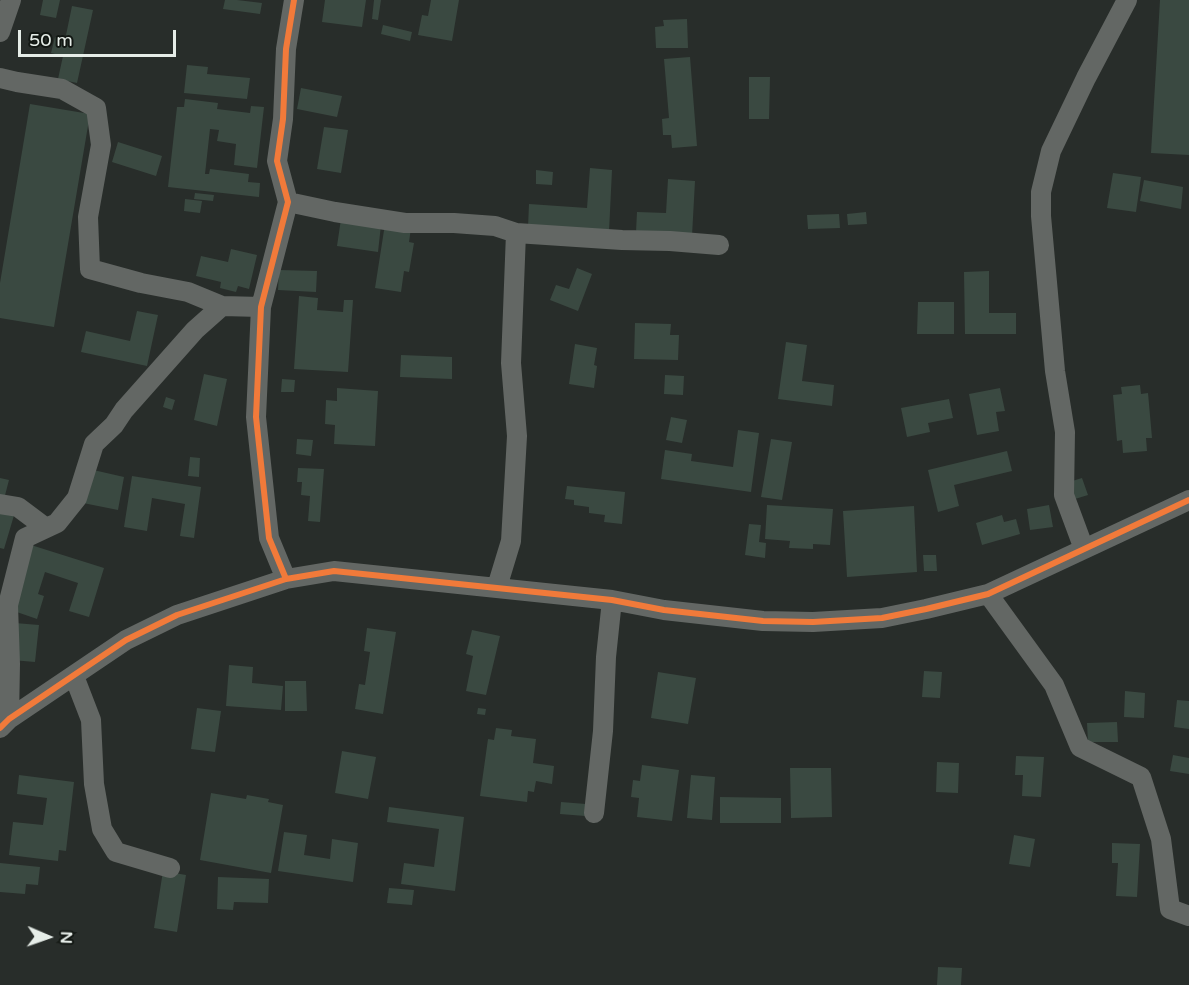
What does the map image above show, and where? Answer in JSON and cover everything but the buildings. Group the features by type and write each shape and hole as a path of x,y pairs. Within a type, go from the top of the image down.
{"street":[{"path":"0,32 11,0"},
{"path":"286,579 269,538 256,417 261,307 288,202 277,161 283,119 286,49 294,0"},
{"path":"1084,549 1064,495 1065,432 1055,371 1041,216 1041,192 1051,151 1127,0"},
{"path":"0,78 62,89 96,108 101,145 88,217 90,269 141,283 188,292 222,306 261,307"},
{"path":"288,202 335,212 405,222 495,226 516,233 719,244"},
{"path":"497,587 511,541 517,436 511,363 516,233"},
{"path":"4,724 10,664 8,605 25,538 57,523 76,498 94,444 195,330 222,306"},
{"path":"4,724 126,640 177,615 286,579 334,571 612,600 664,610 752,620 813,622 882,618 988,594 1189,500"},
{"path":"0,504 18,507 46,528"},
{"path":"988,594 1054,685 1080,747 1140,777 1161,839 1170,909 1189,916"},
{"path":"594,813 603,731 606,657 612,600"},
{"path":"75,676 91,720 94,784 102,829 116,852 170,868"}],"cycle path":[{"path":"286,579 269,538 256,417 261,307 288,202 277,161 283,119 286,49 294,0"},
{"path":"0,728 9,719 126,640 177,615 286,579 334,571 612,600 664,610 763,621 813,622 882,618 988,594 1189,500"}]}
